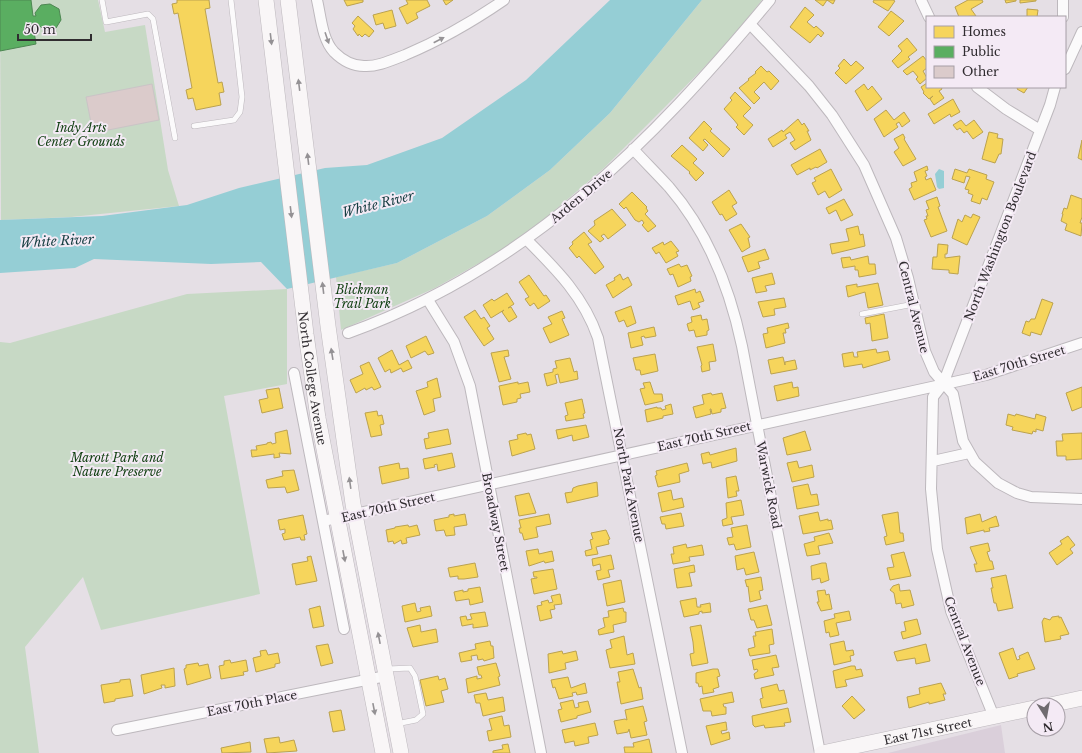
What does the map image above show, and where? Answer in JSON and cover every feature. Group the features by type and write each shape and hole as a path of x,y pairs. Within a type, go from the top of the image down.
{"main road":[{"name":"North College Avenue","path":"266,0 330,519 369,680 383,753"},
{"name":"North College Avenue","path":"288,0 328,326 355,514 401,753"},
{"path":"1066,702 1082,698"},
{"name":"East 71st Street","path":"821,753 1026,710"}],"street":[{"path":"317,0 326,39 333,51 350,64 366,67 395,59 436,42 467,25 504,0"},
{"name":"Arden Drive","path":"348,333 391,317 428,300 486,267 527,240 564,211 633,150 694,89 770,0"},
{"path":"921,0 929,16"},
{"path":"1063,0 1063,16"},
{"name":"Central Avenue","path":"750,24 809,86 832,115 864,165 896,238 925,351 934,372 943,384 934,397 931,489 934,524 943,579 956,623 994,717"},
{"path":"1066,67 1082,32"},
{"path":"978,88 1006,109 1040,130"},
{"name":"North Washington Boulevard","path":"943,384 1050,105 1054,88"},
{"path":"1050,105 1058,88"},
{"name":"Warwick Road","path":"633,150 669,188 685,209 717,268 737,324 821,753"},
{"name":"North Park Avenue","path":"527,240 568,282 579,297 592,321 603,355 682,753"},
{"name":"Broadway Street","path":"428,300 452,338 466,373 541,753"},
{"name":"East 70th Street","path":"330,519 943,384 998,371 1082,342"},
{"name":"North College Avenue","path":"294,373 330,519 344,629"},
{"path":"943,384 953,394 960,433 969,452 986,473 998,483 1017,493 1031,497 1082,499"},
{"path":"932,461 969,452"},
{"name":"East 70th Place","path":"117,730 369,680 385,672"}],"lane":[{"path":"102,0 106,22 148,14 153,19 175,138"},
{"path":"194,126 234,120 240,112 242,97 231,0"},
{"path":"862,314 914,304"},
{"path":"385,672 410,668 415,676 423,714 416,720 395,724"}],"shaded area":[{"path":"1001,725 1005,753 888,753"}],"green space":[{"name":"Indy Arts Center Grounds","path":"0,0 98,0 105,32 145,25 168,170 179,206 71,217 1,220"},
{"name":"Blickman Trail Park","path":"702,0 762,0 726,45 665,107 604,168 540,223 497,253 435,288 341,330 336,277 397,263 487,216 550,170 610,113"},
{"name":"Marott Park and Nature Preserve","path":"287,289 287,384 224,396 260,594 101,630 83,577 25,647 39,753 0,753 0,342 10,343 187,294"}],"water":[{"name":"White River","path":"610,0 702,0 610,113 550,170 487,216 397,263 287,289 261,262 211,264 94,259 75,268 0,273 0,220 102,216 187,205 239,188 325,168 367,165 442,138 526,80"},
{"path":"939,169 944,171 944,188 939,189 937,187 935,174"}],"building: Homes":[{"path":"177,0 209,0 210,8 205,9 218,83 222,82 224,92 219,93 221,105 196,110 193,98 188,99 186,90 192,88 178,13 174,14 172,4 177,3"},
{"path":"344,0 363,0 363,2 347,6"},
{"path":"406,0 427,0 430,6 416,13 418,18 407,24 399,8 408,4"},
{"path":"443,0 453,0 446,5"},
{"path":"815,0 827,0 823,6"},
{"path":"827,0 835,0 833,4"},
{"path":"874,0 895,1 888,11 873,2"},
{"path":"968,0 982,0 983,2 971,9 976,16 959,16 955,7"},
{"path":"1005,0 1016,0 1016,1 1006,3"},
{"path":"1020,0 1036,0 1036,1 1020,3"},
{"path":"805,7 814,15 807,22 814,28 816,26 824,33 821,37 818,34 810,43 790,27"},
{"path":"1027,9 1038,10 1037,16 1027,16"},
{"path":"392,10 396,26 385,29 383,23 376,25 373,15"},
{"path":"891,11 904,21 889,36 878,27"},
{"path":"358,16 374,31 369,37 365,34 362,37 359,34 358,36 353,29 355,26 352,23"},
{"path":"907,38 917,50 908,57 910,59 898,68 892,61 902,51 898,46"},
{"path":"923,56 926,60 926,69 923,71 926,79 920,84 916,79 918,77 913,71 907,75 903,71"},
{"path":"844,59 851,66 856,61 864,68 846,84 835,73 840,68 838,66"},
{"path":"761,66 767,72 769,71 779,81 771,90 764,82 754,92 760,98 754,104 739,88 756,73 755,72"},
{"path":"864,84 868,90 872,86 882,99 867,111 855,91"},
{"path":"926,84 926,88 942,88 939,91 944,98 934,105 930,99 933,96 929,99 923,93 924,92 921,87"},
{"path":"1018,88 1027,88 1024,93"},
{"path":"735,92 751,108 743,116 753,125 744,135 736,127 738,125 724,109 732,100 730,98"},
{"path":"953,99 960,112 951,117 950,114 934,124 928,114"},
{"path":"886,110 894,120 904,112 910,121 902,127 899,122 896,124 898,127 884,137 874,119"},
{"path":"798,119 802,125 804,123 809,131 807,131 811,140 795,150 790,143 795,140 790,132 785,135 787,138 773,147 768,139 782,130 783,132"},
{"path":"961,120 966,126 974,120 983,132 973,139 967,131 964,133 960,128 957,130 953,125"},
{"path":"704,121 712,129 710,131 730,149 723,157 705,139 703,140 708,145 703,151 689,138"},
{"path":"989,132 998,134 997,138 1003,139 1001,154 999,154 995,163 982,159"},
{"path":"903,134 904,139 916,159 903,166 894,152 899,148 894,139"},
{"path":"1082,140 1082,160 1078,158"},
{"path":"682,145 697,159 693,163 704,173 696,181 689,173 690,172 671,156"},
{"path":"820,149 827,162 817,168 816,167 810,170 810,168 797,175 791,165"},
{"path":"927,166 928,170 925,171 927,176 925,177 926,180 931,178 936,190 914,200 909,189 912,187 911,183 917,181 914,172"},
{"path":"831,169 842,190 829,198 825,191 818,195 812,183 816,181 814,178"},
{"path":"955,169 967,173 969,169 987,175 986,179 994,182 987,200 982,198 980,204 971,201 973,195 968,193 969,190 965,189 970,177 966,176 964,183 952,179"},
{"path":"729,190 737,203 732,206 737,214 726,221 722,214 720,215 712,202"},
{"path":"632,192 647,207 646,208 648,211 645,214 656,226 648,232 642,225 644,223 642,220 639,222 635,220 626,207 624,209 619,204"},
{"path":"1071,195 1082,199 1082,217 1080,223 1082,223 1081,236 1065,230 1067,224 1061,221 1064,208 1067,209"},
{"path":"937,197 940,206 938,207 947,231 931,237 924,220 927,219 926,216 928,216 926,210 929,209 926,201"},
{"path":"844,199 853,215 841,221 836,210 829,214 826,208"},
{"path":"612,209 626,225 608,239 604,234 601,236 604,239 600,242 588,231 595,225 594,221"},
{"path":"973,214 980,217 967,245 952,238 958,219 962,222 965,215 971,218"},
{"path":"741,224 750,237 748,238 750,247 742,252 729,230"},
{"path":"858,226 860,235 863,234 865,246 832,254 830,244 849,241 846,229"},
{"path":"584,232 592,242 588,244 604,267 595,274 579,256 577,258 569,248 573,244 572,242"},
{"path":"671,241 679,251 676,252 678,256 666,263 659,252 656,254 652,248 663,242 664,245"},
{"path":"938,244 948,245 945,258 960,256 958,274 949,273 949,270 932,269 933,257 937,257"},
{"path":"765,249 769,259 758,262 760,268 748,272 742,257"},
{"path":"868,256 869,264 875,264 876,274 859,277 858,270 855,270 855,266 843,268 841,258 850,257 851,260"},
{"path":"679,264 681,267 687,265 692,276 690,277 691,281 678,287 673,274 670,275 667,269"},
{"path":"772,273 775,284 765,286 767,291 756,293 752,278"},
{"path":"620,274 623,280 628,277 632,285 613,298 606,285 615,280 614,278"},
{"path":"529,275 544,296 546,295 550,301 538,309 534,303 530,306 525,299 529,297 519,282"},
{"path":"878,283 883,305 868,308 865,292 848,297 846,286 857,284 857,287"},
{"path":"695,289 696,293 700,291 704,301 698,303 700,307 693,310 690,301 678,305 675,296"},
{"path":"507,293 514,304 508,308 511,307 517,317 509,322 502,312 504,310 491,318 483,305 492,299 494,301"},
{"path":"784,298 786,307 774,309 775,315 763,317 758,302"},
{"path":"1042,299 1053,303 1041,335 1031,332 1030,336 1022,333 1026,321 1029,322 1031,319 1035,319"},
{"path":"631,306 636,323 627,327 624,320 619,322 615,312"},
{"path":"475,310 481,319 484,317 490,326 487,328 494,339 484,346 464,317"},
{"path":"562,311 565,318 562,319 569,335 550,343 543,328 552,324 548,317"},
{"path":"884,314 888,338 872,341 870,323 866,324 865,318"},
{"path":"701,315 702,320 707,319 709,330 707,331 707,335 696,337 694,330 689,331 687,324 692,322 691,317"},
{"path":"788,323 789,328 785,329 786,333 783,333 785,343 766,348 763,334 768,333 767,328"},
{"path":"654,327 656,336 645,338 644,336 641,337 643,345 631,348 628,333"},
{"path":"426,336 434,353 428,355 425,351 411,358 406,346"},
{"path":"713,344 716,361 709,362 710,370 702,372 702,365 697,347"},
{"path":"876,349 877,353 888,351 890,360 863,368 862,364 844,367 842,354 853,352 854,357 858,357 857,352"},
{"path":"392,350 399,365 408,360 412,368 403,372 401,368 391,373 390,369 385,372 378,358"},
{"path":"508,350 509,356 504,357 511,379 499,382 491,353"},
{"path":"655,354 658,371 641,375 640,370 636,370 633,358"},
{"path":"783,357 785,365 785,362 795,360 797,369 771,374 768,360"},
{"path":"570,358 574,372 577,371 578,379 560,383 558,374 555,375 557,383 547,386 544,374 553,372 553,369 557,368 555,361"},
{"path":"369,362 381,387 374,390 372,387 366,390 365,388 356,393 350,380 363,374 360,366"},
{"path":"437,378 441,397 433,399 435,411 424,415 416,391 428,387 427,382"},
{"path":"518,382 518,384 528,382 530,392 520,394 521,398 517,399 517,402 503,405 499,386"},
{"path":"650,382 654,394 662,394 663,401 645,405 640,389 645,388 643,383"},
{"path":"792,382 793,388 798,387 799,396 777,401 774,386"},
{"path":"1082,387 1082,407 1072,411 1066,393"},
{"path":"279,388 283,408 262,413 259,400 268,398 266,390"},
{"path":"711,393 712,395 722,393 726,408 721,409 721,412 712,414 710,409 711,414 696,418 693,407 704,404 702,395"},
{"path":"582,399 585,413 583,414 584,418 566,421 565,416 568,415 565,403"},
{"path":"671,404 673,414 647,422 645,410 657,407 661,408 662,410 666,409 665,406"},
{"path":"377,411 378,416 382,415 384,424 380,425 382,435 371,437 365,413"},
{"path":"1008,414 1015,416 1016,414 1035,419 1036,414 1046,417 1043,431 1036,429 1036,432 1033,431 1032,434 1012,430 1013,427 1006,425"},
{"path":"586,425 589,437 573,441 572,435 558,439 556,430"},
{"path":"448,429 451,444 426,449 424,439 429,438 428,433"},
{"path":"287,430 291,454 279,453 280,457 274,458 274,454 252,457 251,450 257,450 256,446 271,442 272,444 276,443 275,433"},
{"path":"805,431 811,450 787,455 783,438"},
{"path":"526,433 527,435 531,434 535,449 512,456 509,441 518,439 517,435"},
{"path":"1082,433 1082,459 1066,460 1066,456 1057,456 1056,441 1063,441 1062,434"},
{"path":"736,448 737,461 712,468 711,462 703,464 701,454 709,452 710,455"},
{"path":"452,453 455,467 438,471 437,464 434,465 435,467 425,469 423,459"},
{"path":"797,461 799,468 812,465 814,477 792,482 787,463"},
{"path":"399,463 400,469 408,468 409,478 382,484 379,467"},
{"path":"687,463 689,471 679,474 680,482 658,487 655,476 657,475 656,471"},
{"path":"294,470 299,490 287,493 285,487 268,488 266,480 283,476 282,471"},
{"path":"736,476 739,491 736,491 737,496 728,498 726,478"},
{"path":"597,482 598,496 567,503 565,493 572,492 573,488 578,486"},
{"path":"808,484 811,495 817,494 819,505 797,509 793,487"},
{"path":"671,490 673,500 682,498 684,507 662,512 658,493"},
{"path":"529,493 536,513 519,516 515,496"},
{"path":"741,500 744,515 731,517 733,524 723,526 722,520 727,518 726,503"},
{"path":"818,512 820,521 828,519 828,521 831,520 833,529 803,534 799,516"},
{"path":"898,512 900,533 903,533 904,541 886,545 884,537 887,536 882,515"},
{"path":"681,513 684,526 666,529 665,524 662,524 660,517"},
{"path":"454,514 454,516 465,514 467,525 454,527 455,535 446,536 444,530 436,531 434,520 449,517 449,515"},
{"path":"549,514 551,524 536,527 538,537 524,540 522,533 520,533 519,528 521,528 519,520"},
{"path":"980,514 982,522 996,516 999,526 989,528 990,531 984,532 984,530 967,534 965,518"},
{"path":"303,515 307,534 304,535 305,540 301,540 300,537 284,540 282,534 285,533 285,529 280,530 278,520"},
{"path":"408,525 409,527 417,525 420,535 406,538 407,543 402,544 401,540 394,544 393,541 388,542 386,530"},
{"path":"747,525 751,547 736,550 734,544 729,545 727,538 733,537 731,528"},
{"path":"606,530 610,539 608,540 609,544 596,547 598,554 586,556 585,551 592,549 590,540 593,539 591,533"},
{"path":"829,533 833,543 818,546 820,554 807,556 804,544 815,541 814,537"},
{"path":"1068,536 1075,545 1070,549 1073,553 1057,565 1049,553 1062,544 1060,541"},
{"path":"988,543 990,551 987,552 994,569 976,572 974,564 977,564 970,547"},
{"path":"686,544 687,548 702,545 704,555 689,557 690,561 673,564 671,554 674,554 673,547"},
{"path":"538,549 539,554 552,551 554,561 545,563 544,561 529,566 526,551"},
{"path":"754,552 759,572 746,575 744,568 737,570 735,556"},
{"path":"904,552 911,576 890,580 887,568 894,567 891,555"},
{"path":"611,555 614,569 608,570 610,577 598,580 596,571 601,570 600,564 593,566 592,559"},
{"path":"311,556 317,581 296,585 292,564 308,561 307,557"},
{"path":"475,563 478,577 458,579 458,576 450,577 448,568"},
{"path":"826,563 829,580 821,583 820,578 812,580 811,566"},
{"path":"694,565 695,572 689,573 692,586 677,588 674,569"},
{"path":"553,569 557,589 534,594 531,579 537,577 534,577 533,572"},
{"path":"1006,575 1013,608 998,611 996,603 994,603 991,578"},
{"path":"761,577 763,590 759,591 761,599 750,602 748,586 747,587 745,580"},
{"path":"621,580 625,602 607,606 603,584"},
{"path":"899,584 900,591 910,590 914,605 902,608 901,603 896,604 894,593 890,590 893,586"},
{"path":"480,587 483,602 470,605 469,599 456,601 454,592 463,590 463,592 468,591 468,589"},
{"path":"825,590 826,595 829,594 832,609 821,611 817,602 819,602 817,591"},
{"path":"560,594 562,604 554,605 555,609 550,610 552,618 540,621 537,606 542,605 541,602 548,600 549,603 553,602 551,596"},
{"path":"696,598 697,607 710,603 711,612 702,613 702,611 699,612 699,614 684,617 680,601"},
{"path":"415,603 417,612 421,611 420,608 430,606 432,616 405,622 402,606"},
{"path":"767,605 772,625 757,628 754,620 751,620 748,609"},
{"path":"320,606 324,626 313,628 309,609"},
{"path":"623,608 624,612 626,612 626,622 613,625 614,632 599,635 598,630 605,627 603,618 609,617 608,611"},
{"path":"849,611 851,620 836,623 839,635 830,637 829,632 826,633 824,621 835,618 834,614"},
{"path":"485,612 488,626 473,628 473,624 462,626 460,617 466,616 467,620 472,619 470,614"},
{"path":"1059,616 1059,618 1061,617 1069,634 1060,636 1061,639 1045,642 1042,622 1044,618 1050,620 1052,617"},
{"path":"917,619 921,634 903,639 901,632 906,631 904,622"},
{"path":"420,625 421,632 436,629 438,642 413,647 407,628"},
{"path":"701,625 708,663 692,666 690,654 694,653 690,627"},
{"path":"772,629 774,644 769,645 770,653 750,656 748,649 755,647 753,636 756,636 755,632"},
{"path":"624,636 627,655 633,653 635,664 610,668 606,650 612,648 610,640"},
{"path":"490,641 491,646 493,646 494,658 484,661 483,659 478,660 477,655 471,656 472,660 461,662 459,653 476,649 475,644"},
{"path":"844,641 846,651 853,650 854,655 850,656 851,661 834,665 830,644"},
{"path":"328,644 333,663 321,666 316,646"},
{"path":"926,644 930,661 916,664 915,658 897,661 894,652"},
{"path":"1013,648 1017,660 1020,659 1019,656 1028,652 1035,669 1017,674 1018,676 1009,679 999,653"},
{"path":"266,650 268,655 278,653 280,663 275,664 275,667 256,672 253,658 261,656 260,651"},
{"path":"562,651 563,654 576,651 578,660 565,663 566,669 549,673 548,654"},
{"path":"776,655 779,667 772,668 774,675 755,679 754,674 758,671 757,669 754,670 752,660"},
{"path":"230,660 231,663 246,660 248,671 243,672 244,675 221,679 219,666 224,665 224,661"},
{"path":"198,663 199,666 208,664 211,678 187,685 184,669 186,668 186,665"},
{"path":"496,663 500,676 498,677 500,685 468,693 466,679 477,676 477,679 482,678 481,675 479,675 477,667"},
{"path":"855,666 856,670 861,669 863,676 845,680 847,686 836,688 833,671"},
{"path":"174,668 175,686 165,688 165,685 161,685 162,688 144,694 141,675"},
{"path":"633,669 639,688 641,687 643,699 621,704 617,682 620,682 618,672"},
{"path":"718,669 720,676 717,677 719,687 713,689 714,692 703,694 702,686 699,687 698,683 696,683 696,673"},
{"path":"438,676 439,680 445,678 448,689 441,691 444,702 426,706 420,680"},
{"path":"568,677 571,688 585,683 587,693 577,695 576,692 572,693 573,696 559,699 555,687 553,688 551,680"},
{"path":"130,679 133,696 115,699 115,701 104,703 101,685"},
{"path":"941,683 946,694 943,694 945,700 929,704 929,702 909,708 907,697 920,694 919,688"},
{"path":"777,684 779,691 784,690 787,703 762,708 760,699 763,698 761,688"},
{"path":"732,692 734,702 723,704 724,707 726,707 726,714 712,716 711,711 703,711 700,699"},
{"path":"486,693 488,700 503,697 505,711 483,716 480,703 476,703 474,695"},
{"path":"852,696 865,710 854,719 842,706"},
{"path":"573,700 575,708 579,707 578,703 588,701 591,712 577,716 577,718 561,722 558,710 562,709 560,703"},
{"path":"643,706 647,721 644,722 647,735 631,738 629,729 628,732 617,734 614,721 627,720 625,710"},
{"path":"788,708 791,722 784,723 785,726 765,728 764,725 755,727 753,725 752,716"},
{"path":"341,710 345,730 333,732 329,712"},
{"path":"502,716 504,726 509,725 511,737 489,741 487,731 492,730 489,719"},
{"path":"726,722 727,730 721,731 722,734 729,732 730,739 711,745 706,726"},
{"path":"595,723 598,735 588,737 589,743 575,746 574,741 565,743 562,730"},
{"path":"279,737 280,743 294,740 297,751 267,753 264,739"},
{"path":"649,739 652,753 625,753 624,747 634,747 633,743"},
{"path":"250,742 251,752 222,753 221,748"},
{"path":"508,744 510,753 493,753 493,751 503,749 502,745"}],"building: Public":[{"path":"0,0 31,0 33,16 36,16 35,13 41,5 50,4 59,9 61,20 56,28 46,31 37,24 33,25 36,44 0,51"}],"building: Other":[{"path":"152,84 159,120 93,133 86,97"}]}
